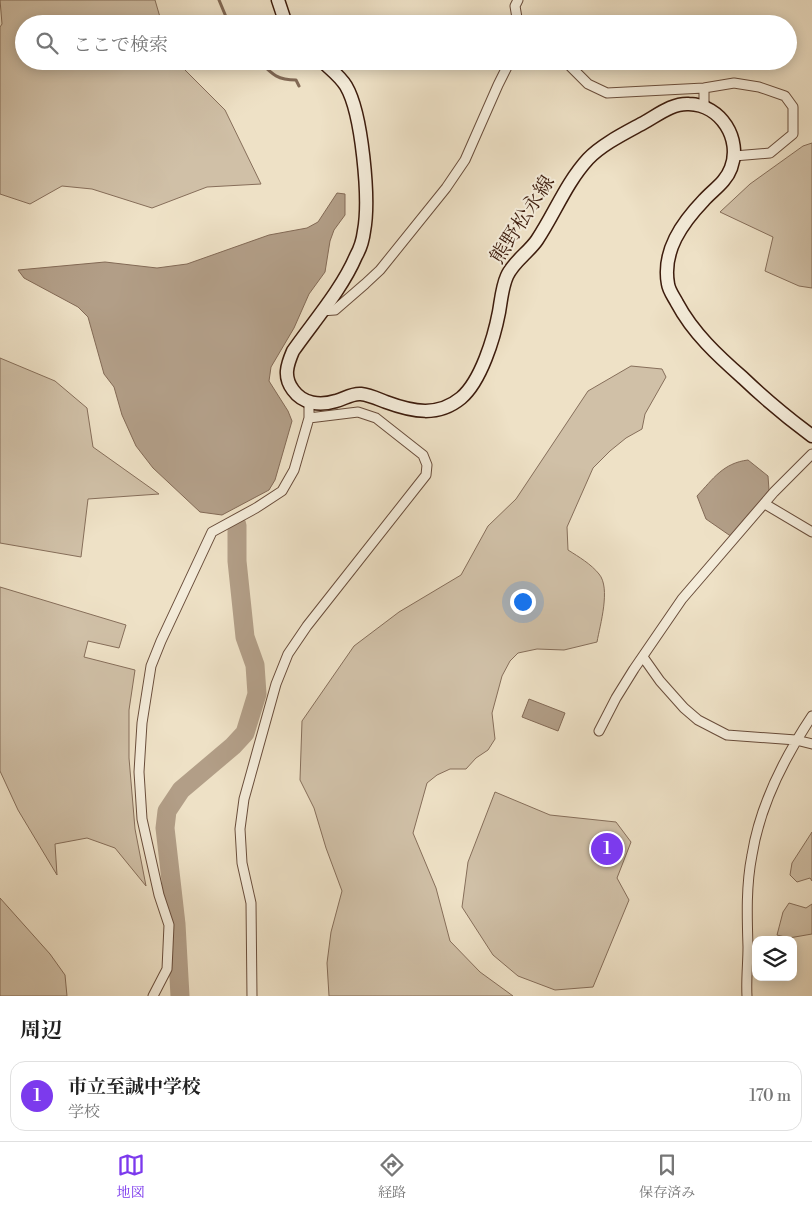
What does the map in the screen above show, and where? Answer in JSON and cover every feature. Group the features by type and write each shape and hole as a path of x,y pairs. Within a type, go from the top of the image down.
{"main road":[{"path":"278,0 283,15"},
{"path":"309,402 299,397 292,389 286,378 287,364 293,351 346,276 357,255 364,232 366,208 363,162 352,99 345,84 331,70"},
{"name":"熊野松永線","path":"309,402 324,403 337,401 359,394 394,405 422,411 441,411 461,398 473,385 494,336 506,277 536,241 569,184 589,157 620,136 674,106 689,104 704,107"},
{"path":"704,107 717,115 727,126 733,140 734,156 730,170 722,183 687,220 673,242 666,265 668,288 686,319 714,351 781,413 812,436"}],"street":[{"path":"516,15 515,6 518,0"},
{"path":"320,312 335,310 380,270 446,188 465,160 505,70"},
{"path":"574,70 588,84 607,93 704,88 734,83 759,87 785,96 793,108 793,134 770,153 734,156"},
{"path":"704,88 704,107"},
{"path":"153,996 167,969 169,925 159,895 142,820 138,772 142,723 151,666 161,640 212,532 256,508 282,491 294,470 309,418 309,402"},
{"path":"252,996 251,903 242,863 240,830 244,799 276,684 288,654 307,626 426,475 427,465 424,455 376,418 358,412 309,418"},
{"path":"599,731 616,698 682,599 774,492 812,454"},
{"path":"765,504 812,532"},
{"path":"643,657 670,694 698,720 727,735 796,740 812,744"},
{"path":"747,996 748,898 751,856 765,806 796,740 812,716"}],"shaded area":[{"path":"0,0 155,0 159,15 15,15 15,70 185,70 225,110 261,184 207,187 152,208 92,189 62,186 30,204 0,194 0,27 2,24"},
{"path":"812,143 812,288 799,286 765,271 773,237 720,212 750,184 803,146"},
{"path":"337,193 345,194 345,215 334,230 330,241 325,272 309,294 294,328 271,367 269,381 288,411 292,421 275,480 269,490 222,515 200,512 153,468 136,446 122,415 114,387 104,374 88,317 78,307 24,278 18,270 105,262 157,268 187,264 269,235 307,228 318,222"},
{"path":"0,358 55,381 87,408 93,447 159,494 88,499 81,557 0,543"},
{"path":"631,366 662,369 666,377 645,414 642,429 626,438 593,468 567,527 568,550 592,567 602,580 604,607 597,642 564,650 537,649 518,653 510,661 502,676 492,713 495,739 488,750 476,758 466,769 450,769 437,775 427,783 413,833 436,888 450,941 480,972 513,996 329,996 327,963 331,932 342,891 314,808 300,780 302,721 354,646 399,612 461,575 488,526 516,499 588,391"},
{"path":"748,460 768,476 769,490 732,537 706,519 697,496 725,468"},
{"path":"0,587 126,625 119,648 88,641 84,657 135,670 129,710 129,758 135,829 146,886 115,848 87,838 55,844 57,875 18,810 0,771"},
{"path":"529,699 565,713 558,731 522,717"},
{"path":"495,792 550,815 616,822 631,842 617,878 629,900 593,987 555,990 518,976 493,955 462,907 468,862"},
{"path":"812,832 812,881 810,878 797,882 790,875 792,863"},
{"path":"0,898 50,954 65,975 67,996 0,996"},
{"path":"789,903 806,908 812,904 812,934 797,937 777,935 783,912"}],"waterway":[{"path":"219,0 225,15"},
{"path":"269,70 284,79 296,80 299,86"},
{"path":"180,996 176,924 165,828 167,811 181,790 233,746 245,733 257,694 255,665 245,637 237,561 237,525"}],"place":[{"name":"市立至誠中学校","path":"607,849"}]}
